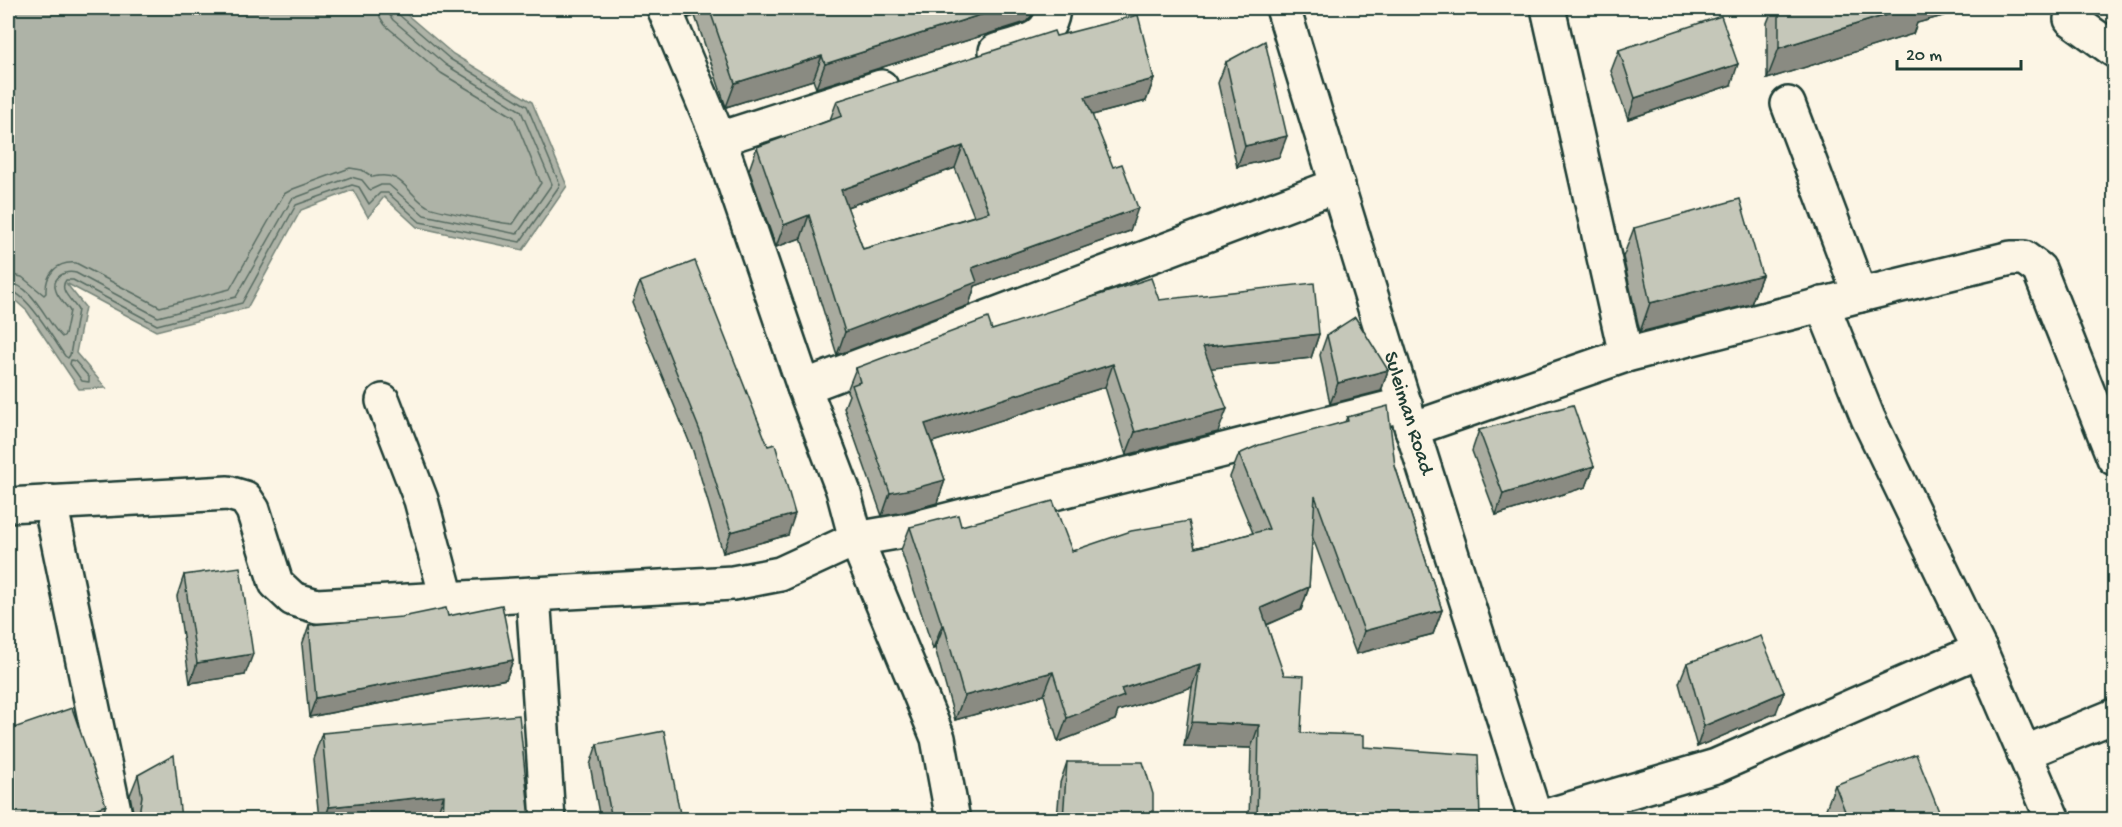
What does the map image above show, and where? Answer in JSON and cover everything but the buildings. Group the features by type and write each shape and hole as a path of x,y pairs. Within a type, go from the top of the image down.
{"street":[{"path":"664,8 718,139 804,387 843,490 856,539 938,738 953,819"},
{"path":"968,60 1036,38 1052,21 1053,8"},
{"name":"Suleiman Road","path":"1283,8 1536,819"},
{"path":"1548,8 1626,356"},
{"path":"2071,19 2115,50"},
{"path":"718,139 912,78"},
{"path":"1788,104 1860,295"},
{"path":"804,387 1338,185"},
{"path":"8,505 228,493 245,498 253,510 276,583 293,598 317,606 733,583 780,574 856,539 908,530 1409,416 1822,304 2011,258 2024,258 2039,269 2115,459"},
{"path":"1822,304 1868,418 1980,650 2053,819"},
{"path":"383,401 421,500 447,598"},
{"path":"50,502 116,819"},
{"path":"533,594 548,819"},
{"path":"1536,819 1716,766 1980,650"},
{"path":"2024,753 2115,716"}],"water":[{"path":"8,8 399,8 453,54 532,102 567,186 523,250 417,227 384,197 368,217 353,190 301,210 247,308 156,331 66,283 85,307 76,353 106,388 79,389 27,311 8,294"}]}
